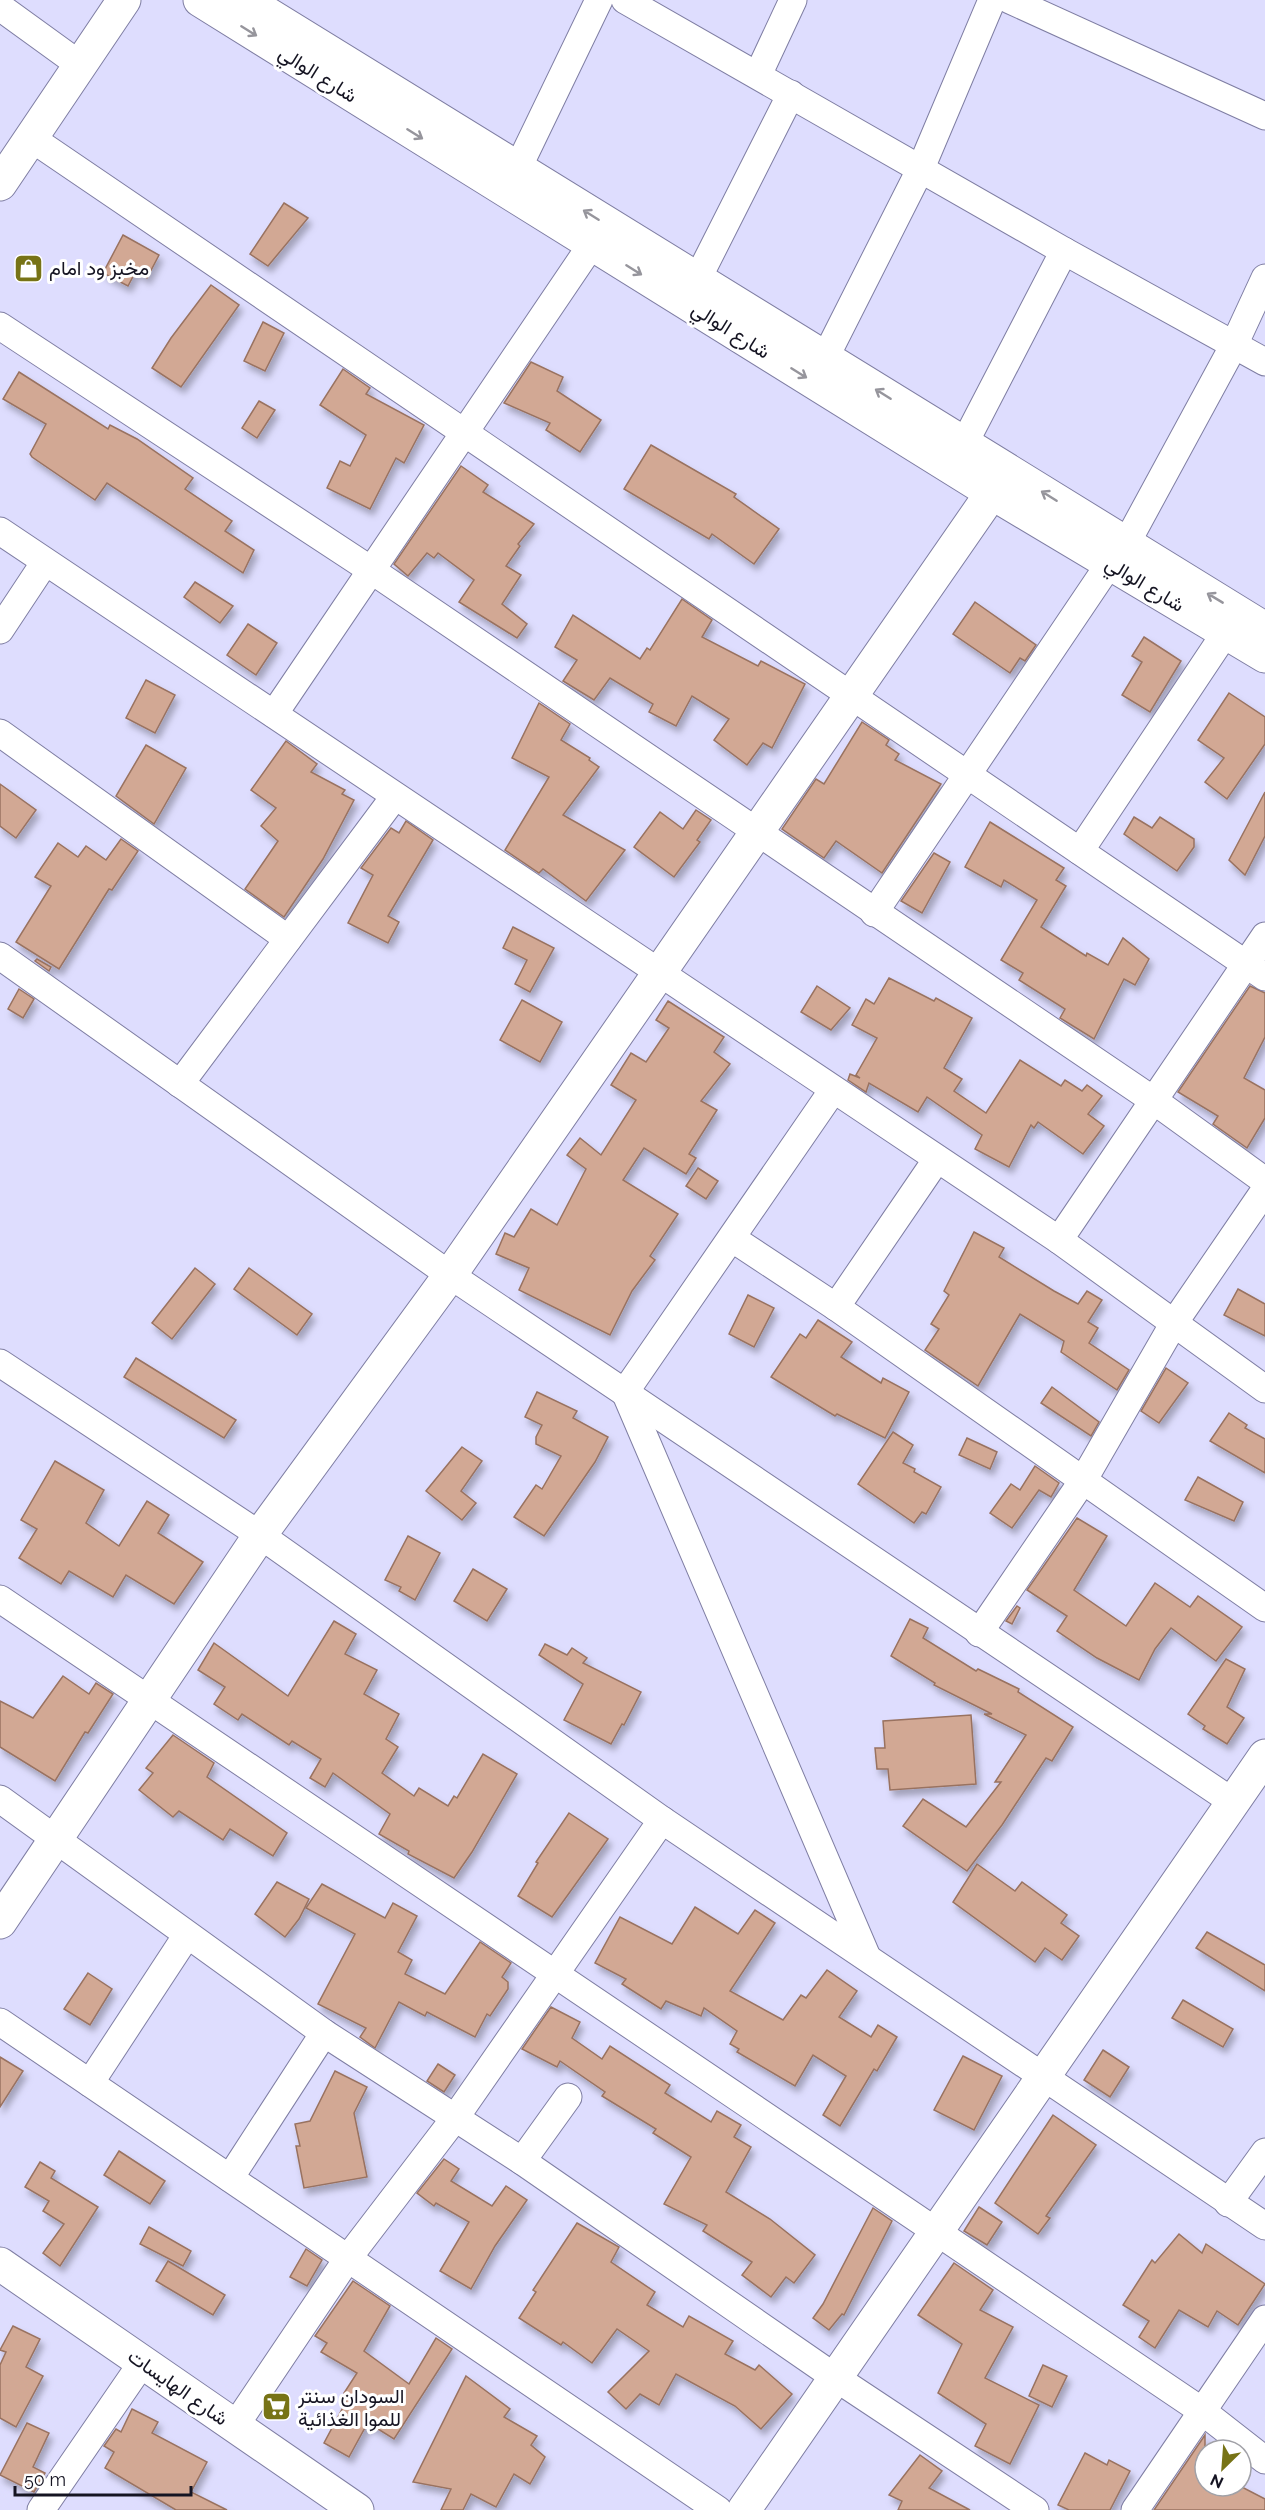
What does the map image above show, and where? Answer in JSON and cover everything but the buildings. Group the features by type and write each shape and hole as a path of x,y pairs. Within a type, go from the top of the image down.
{"street":[{"path":"0,184 124,0"},
{"name":"شارع الوالي","path":"200,0 592,244 1000,482 1118,554 1265,629"},
{"name":"شارع الوالي","path":"245,0 964,444 1000,482"},
{"path":"517,170 599,0"},
{"path":"625,0 1064,251 1265,362"},
{"path":"758,75 793,0"},
{"path":"825,358 921,168 992,0"},
{"path":"1010,0 1265,116"},
{"path":"0,7 80,65"},
{"path":"697,280 790,94"},
{"path":"32,138 1256,970"},
{"path":"274,714 592,244"},
{"path":"964,444 1064,251"},
{"path":"874,913 1118,554 1234,345 1265,278"},
{"path":"0,326 371,570 1153,1100 1265,1181"},
{"path":"0,1922 260,1535 450,1275 1000,482"},
{"path":"0,531 1059,1240 1265,1389"},
{"name":"شارع الوالي","path":"1118,554 1226,632 1265,656"},
{"path":"0,630 45,562"},
{"path":"1080,851 1226,632"},
{"path":"0,733 288,939"},
{"path":"180,1084 395,796"},
{"path":"1059,1240 1153,1100 1256,970 1265,936"},
{"path":"0,956 450,1275 1233,1802"},
{"path":"625,1392 733,1239 833,1090"},
{"path":"836,1307 937,1159"},
{"path":"980,1633 1084,1479 1174,1323 1265,1190"},
{"path":"733,1239 836,1307 1084,1479 1265,1608"},
{"path":"0,1363 260,1535 662,1820 1265,2226"},
{"path":"625,1392 867,1957"},
{"path":"0,1599 935,2233 1202,2411 1265,2460"},
{"path":"744,2510 1265,1756"},
{"path":"0,1799 324,2033 522,2161 836,2378 1035,2510"},
{"path":"235,2427 348,2258 455,2118 662,1820"},
{"path":"90,2083 186,1935"},
{"path":"0,2022 718,2510"},
{"path":"230,2178 324,2033"},
{"path":"522,2161 568,2097"},
{"path":"1228,2203 1265,2152"},
{"name":"شارع الهايسات","path":"0,2264 357,2510"},
{"path":"1135,2510 1265,2319"},
{"path":"41,2510 142,2363"}],"place":[{"name":"مخبز ود امام","path":"28,268"},
{"name":"السودان سنتر للموا الغذائية","path":"277,2407"}]}
